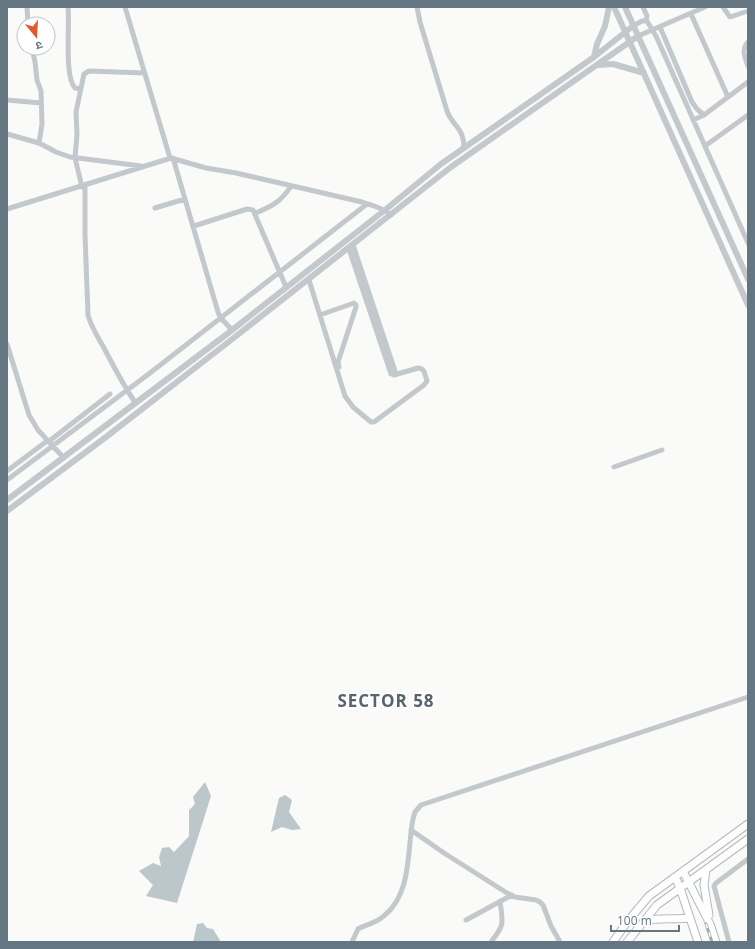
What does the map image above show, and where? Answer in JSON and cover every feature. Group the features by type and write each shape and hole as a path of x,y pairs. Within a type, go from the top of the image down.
{"main road":[{"path":"613,942 627,922 649,896 748,824"},
{"path":"627,942 658,905 748,839"},
{"path":"706,870 704,885 705,898 710,924 716,942"},
{"path":"683,871 710,924"},
{"path":"674,877 680,888 698,942"},
{"path":"644,921 654,919 677,920 690,918"}],"street":[{"path":"68,7 69,21 67,50 71,83 75,88 81,89"},
{"path":"125,7 171,158 194,226 218,312 232,330"},
{"path":"417,7 420,22 447,111 461,131 464,147"},
{"path":"594,56 609,7"},
{"path":"614,7 748,305"},
{"path":"625,7 748,279"},
{"path":"643,7 647,16 646,21"},
{"path":"7,511 106,437 309,280 451,167 630,41 638,36 705,7"},
{"path":"723,7 730,17 748,12"},
{"path":"691,14 728,97"},
{"path":"7,500 232,330 464,147 594,56 633,26 642,21 646,21"},
{"path":"646,21 650,24 653,30 748,243"},
{"path":"660,27 692,102 697,110 704,115"},
{"path":"748,42 744,46 743,51 748,66"},
{"path":"34,56 41,103 42,124 39,143"},
{"path":"597,65 613,64 644,73"},
{"path":"136,402 127,390 91,324 88,315 84,186 75,158 77,107 84,74 87,71 145,73"},
{"path":"693,120 704,115 748,82"},
{"path":"7,100 41,103"},
{"path":"705,146 748,115"},
{"path":"7,134 39,143 56,152 75,158 142,166"},
{"path":"7,209 171,158 206,168 236,173 367,204 385,210 391,215"},
{"path":"256,214 277,203 285,195 290,186"},
{"path":"155,208 185,199"},
{"path":"7,480 281,273 367,204"},
{"path":"194,226 248,209 253,210 281,273 286,288"},
{"path":"309,280 345,396 353,407 373,423 427,383 424,370 421,368 392,375 390,374 384,347 351,247"},
{"path":"320,315 354,304 356,307 338,362 339,368 337,371"},
{"path":"7,344 29,415 34,425 52,447 63,457"},
{"path":"7,471 48,442 110,394"},
{"path":"614,467 662,450"},
{"path":"352,942 358,929 374,923 383,917 396,901 408,870 411,830 415,812 424,804 748,697"},
{"path":"411,830 444,853 512,895 540,902 543,905 551,926 560,942"},
{"path":"730,942 714,886 748,859"},
{"path":"466,920 512,895"},
{"path":"490,942 502,927 500,901"}],"shaded area":[{"path":"205,782 211,796 177,903 146,896 153,885 139,871 153,863 161,866 159,857 162,848 169,847 174,852 189,836 189,810 195,804 193,797"},
{"path":"285,795 292,800 289,812 301,829 292,830 282,827 271,832 279,798"},
{"path":"203,923 207,928 213,929 221,942 193,942 197,924"}],"railway":[{"path":"706,924 712,942"}],"district":[{"name":"SECTOR 58","path":"386,701"}]}
